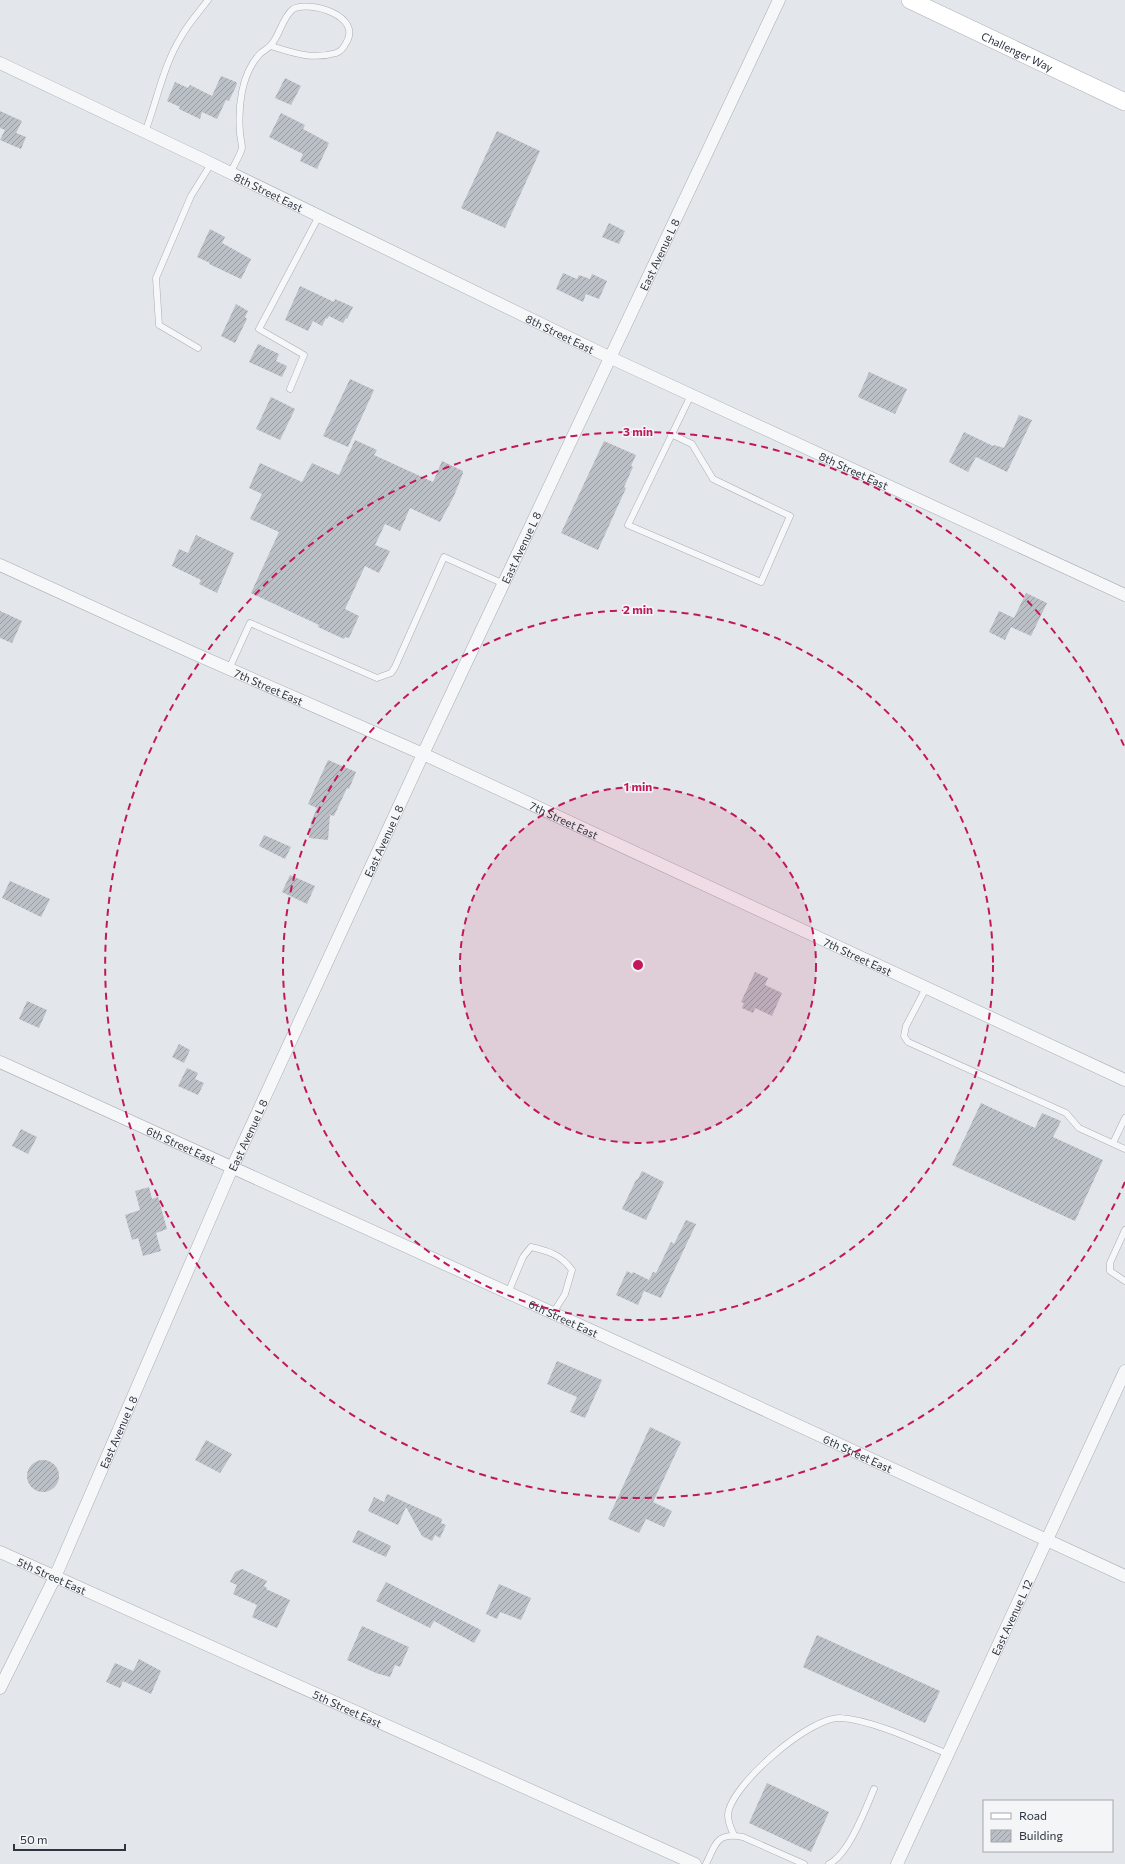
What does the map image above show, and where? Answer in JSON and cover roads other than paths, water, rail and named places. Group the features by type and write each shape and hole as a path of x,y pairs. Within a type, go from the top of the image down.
{"main road":[{"name":"Challenger Way","path":"910,0 1125,102"}],"street":[{"name":"East Avenue L 8","path":"0,1688 55,1576 232,1168 423,754 779,0"},
{"name":"8th Street East","path":"0,63 212,164 611,358 1125,595"},
{"name":"7th Street East","path":"0,565 229,669 423,754 1125,1080"},
{"name":"6th Street East","path":"0,1062 1125,1576"},
{"name":"East Avenue L 12","path":"897,1864 1125,1371"},
{"name":"5th Street East","path":"0,1552 695,1864"}],"lane":[{"path":"145,132 155,107 164,73 181,37 208,0"},
{"path":"230,173 242,148 240,133 240,104 244,85 259,55 271,46 283,23 294,9 307,5 328,8 340,14 349,24 350,34 347,42 339,52 323,57 298,55 271,46"},
{"path":"198,348 160,325 156,278 191,196 212,164"},
{"path":"290,389 304,355 259,328 319,216"},
{"path":"671,434 692,444 713,479 790,516 761,582 628,525 671,434 691,395"},
{"path":"229,669 250,623 377,678 385,676 395,667 444,558 504,584"},
{"path":"926,988 906,1026 904,1036 908,1042 1066,1113 1079,1128 1125,1149"},
{"path":"1113,1143 1125,1118"},
{"path":"1125,1230 1110,1263 1110,1271 1125,1281"},
{"path":"508,1293 522,1257 531,1248 540,1249 564,1259 572,1270 564,1294 552,1314"},
{"path":"734,1836 728,1814 735,1797 748,1780 799,1734 820,1723 840,1717 861,1722 948,1754"},
{"path":"829,1864 834,1862 851,1838 874,1789"},
{"path":"706,1864 718,1841 726,1836 743,1837 804,1864"}]}
